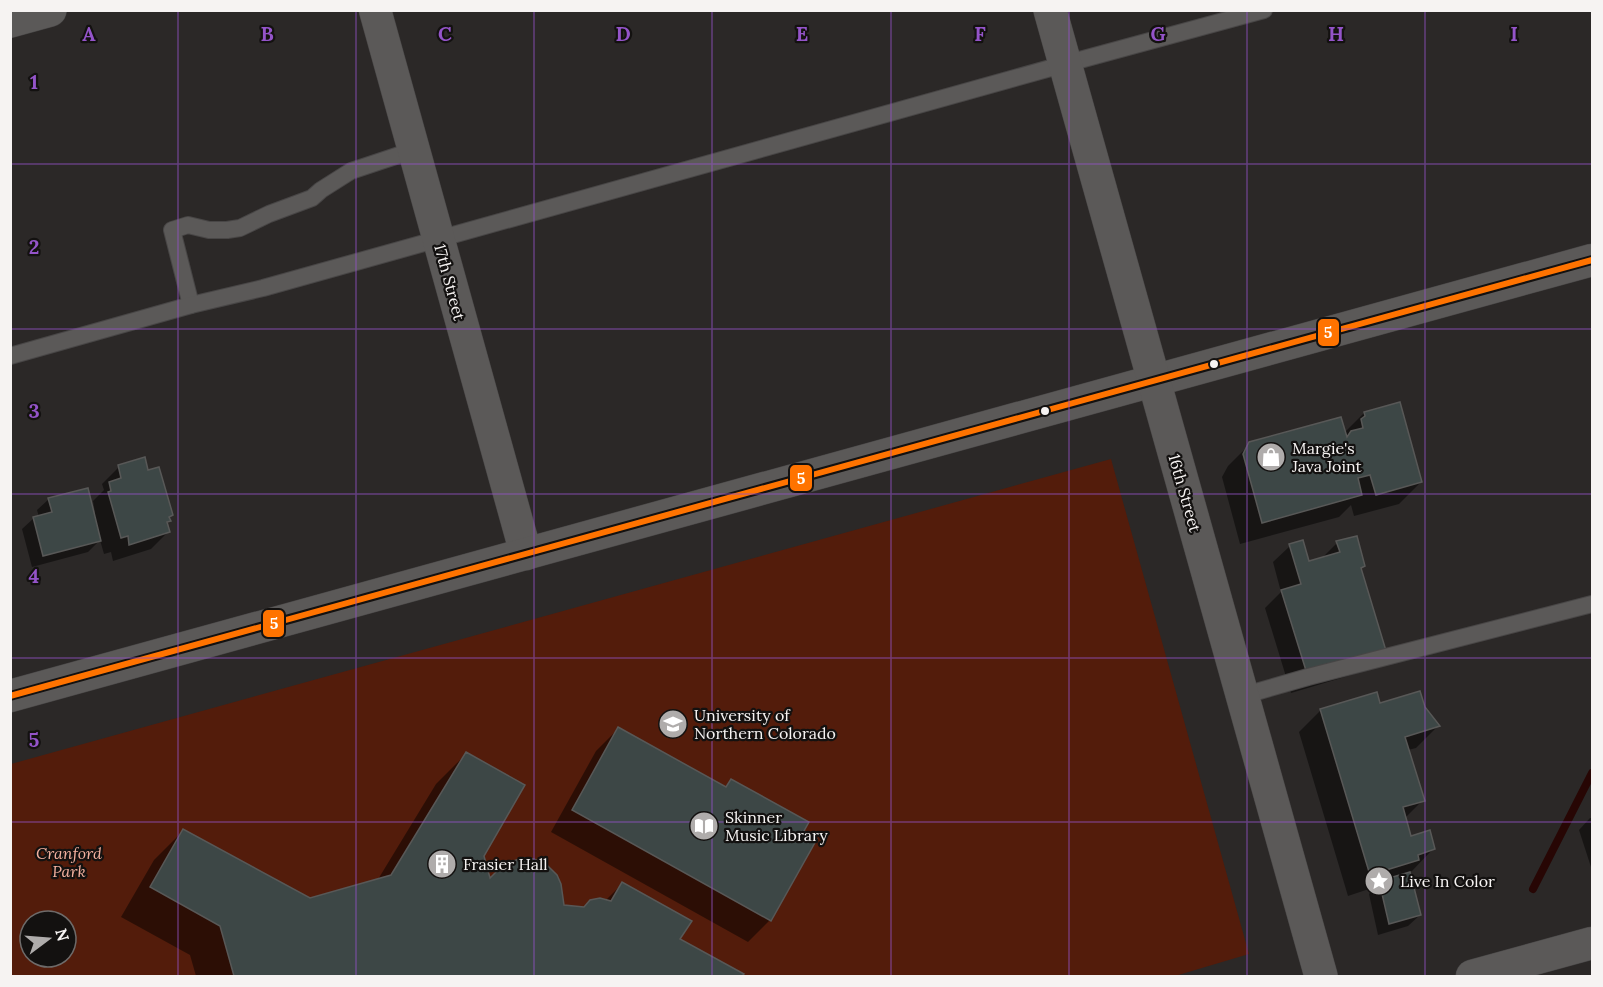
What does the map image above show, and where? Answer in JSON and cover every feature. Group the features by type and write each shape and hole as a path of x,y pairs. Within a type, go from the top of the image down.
{"main road":[{"path":"10,21 50,10"},
{"name":"16th Street","path":"1050,10 1320,976"}],"street":[{"name":"17th Street","path":"375,10 526,554"},
{"path":"10,696 1593,260"},
{"path":"1472,976 1593,943"}],"lane":[{"path":"10,356 1264,10"},
{"path":"192,305 172,230 188,225 209,230 240,228 312,198 351,171 414,150"},
{"path":"1242,696 1593,604"}],"green space":[{"name":"University of Northern Colorado","path":"1111,459 1249,954 1175,976 11,976 11,764"}],"building":[{"path":"1400,402 1422,482 1376,495 1370,475 1358,478 1362,495 1262,523 1243,454 1249,442 1341,417 1347,437 1351,431 1363,428 1361,419 1365,416 1364,412"},
{"path":"145,457 148,470 159,467 173,515 169,517 171,521 167,522 170,532 129,545 128,536 121,538 108,492 111,491 109,482 121,478 118,465"},
{"path":"88,488 101,541 43,556 33,517 52,512 48,498"},
{"path":"1357,536 1365,566 1361,568 1387,654 1308,677 1281,590 1301,584 1289,544 1303,540 1309,561 1340,552 1336,541"},
{"path":"1420,691 1425,707 1440,726 1405,737 1425,801 1403,807 1411,836 1430,830 1435,849 1418,855 1419,860 1370,875 1320,709 1377,692 1380,703"},
{"name":"Skinner Music Library","path":"618,727 726,787 731,779 809,822 804,831 817,839 771,921 572,810"},
{"name":"Frasier Hall","path":"466,752 525,785 484,856 490,878 511,862 522,858 534,859 547,865 557,875 561,884 564,905 584,907 590,900 600,898 611,901 622,882 692,921 680,939 744,974 742,976 234,976 220,926 150,887 183,829 310,898 391,875"},
{"path":"1410,872 1421,915 1389,924 1379,881"}],"waterway":[{"path":"1533,889 1592,773"}],"transit line":[{"name":"5","path":"10,696 1592,260"}],"place":[{"name":"Margie's Java Joint","path":"1271,457"},
{"name":"University of Northern Colorado","path":"673,724"},
{"name":"Skinner Music Library","path":"704,826"},
{"name":"Frasier Hall","path":"442,864"},
{"name":"Live In Color","path":"1379,881"}],"park label":[{"name":"Cranford Park","path":"69,862"}]}
